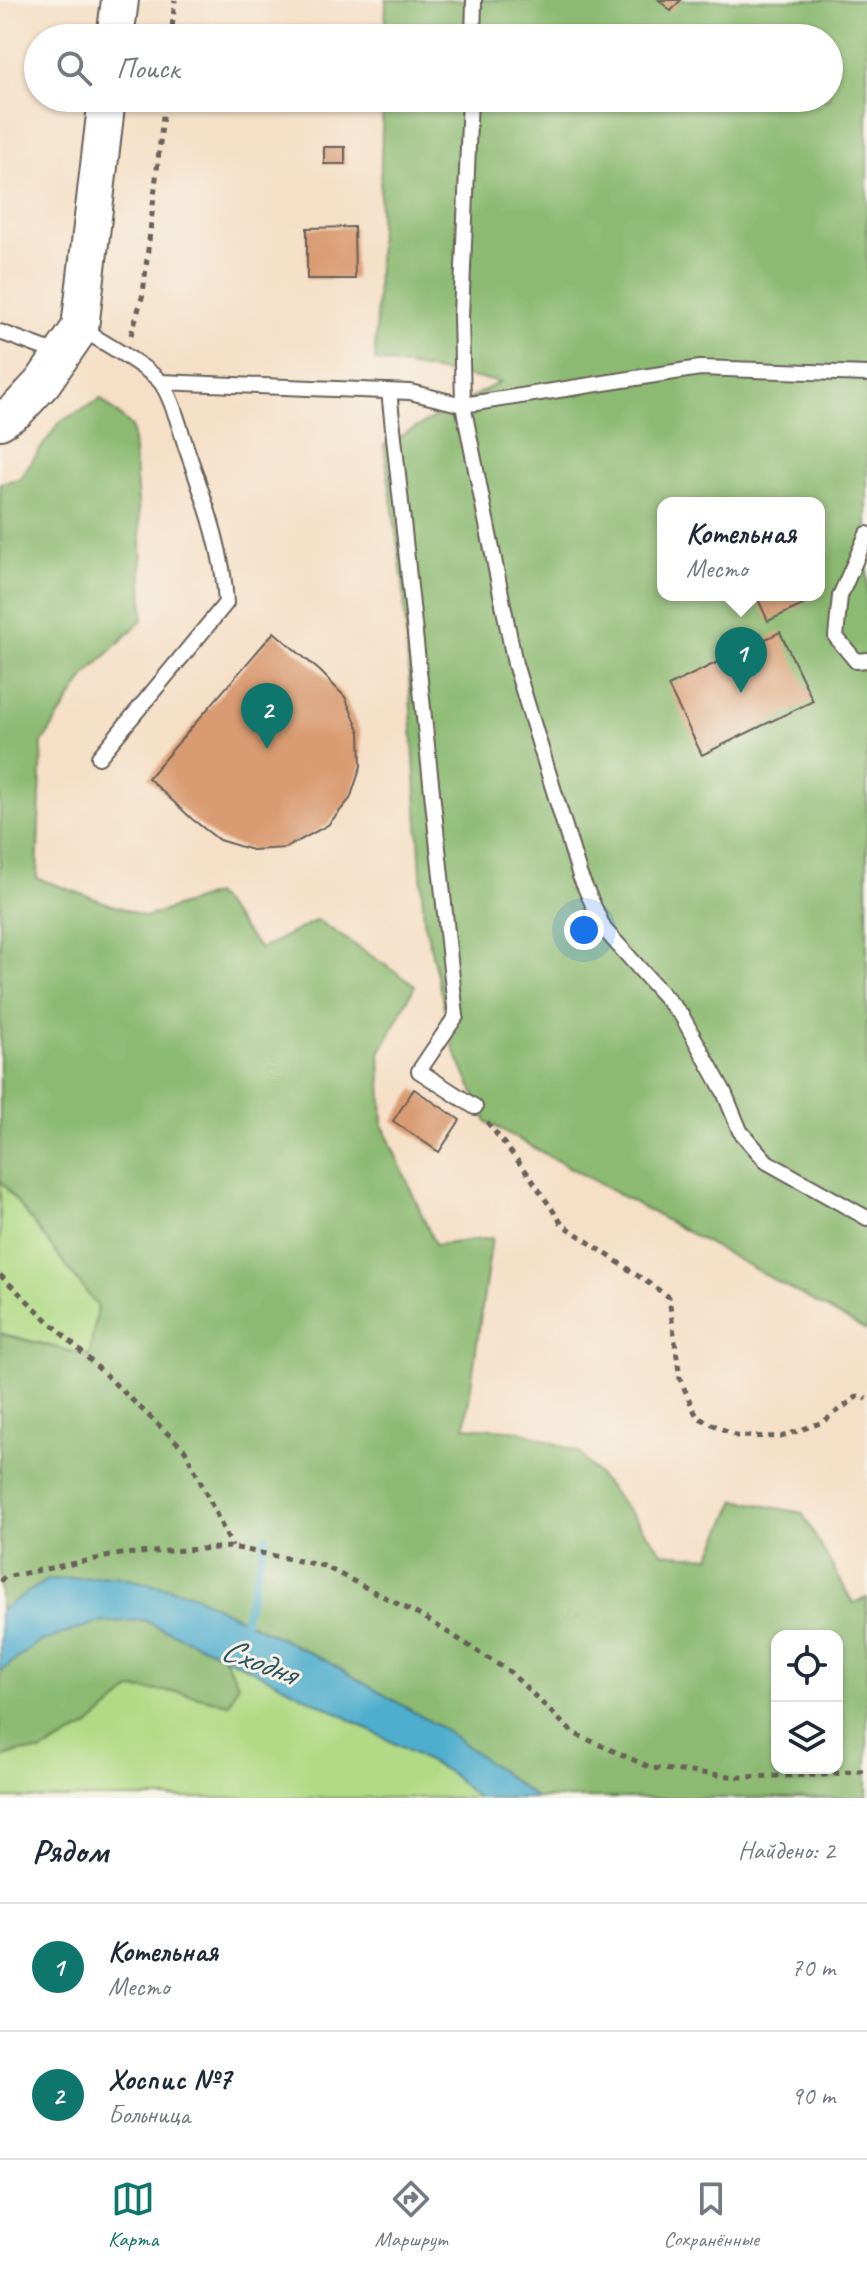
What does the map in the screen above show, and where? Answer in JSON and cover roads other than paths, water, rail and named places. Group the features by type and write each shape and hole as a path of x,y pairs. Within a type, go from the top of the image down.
{"main road":[{"path":"117,24 120,0"},
{"path":"0,421 17,410 43,382 70,341 105,112"}],"lane":[{"path":"473,24 474,0"},
{"path":"469,112 461,316 463,405 515,664 580,876 604,929 682,1016 724,1092 740,1131 767,1162 867,1218"},
{"path":"0,332 70,341 124,355 161,382 217,537 226,603 99,757"},
{"path":"161,382 410,392 463,405 700,368 867,374"},
{"path":"389,391 456,1016 419,1071 475,1107"},
{"path":"867,534 840,596 836,637 856,661 867,660"}],"water":[{"name":"Сходня","path":"114,1576 189,1593 326,1661 448,1732 536,1798 477,1798 450,1773 334,1711 143,1620 96,1623 37,1643 0,1672 0,1610 47,1580"}],"waterway":[{"name":"Сходня","path":"242,1629 266,1537"}],"place":[{"name":"Котельная","path":"741,693"},
{"name":"Хоспис №7","path":"267,749"}]}
